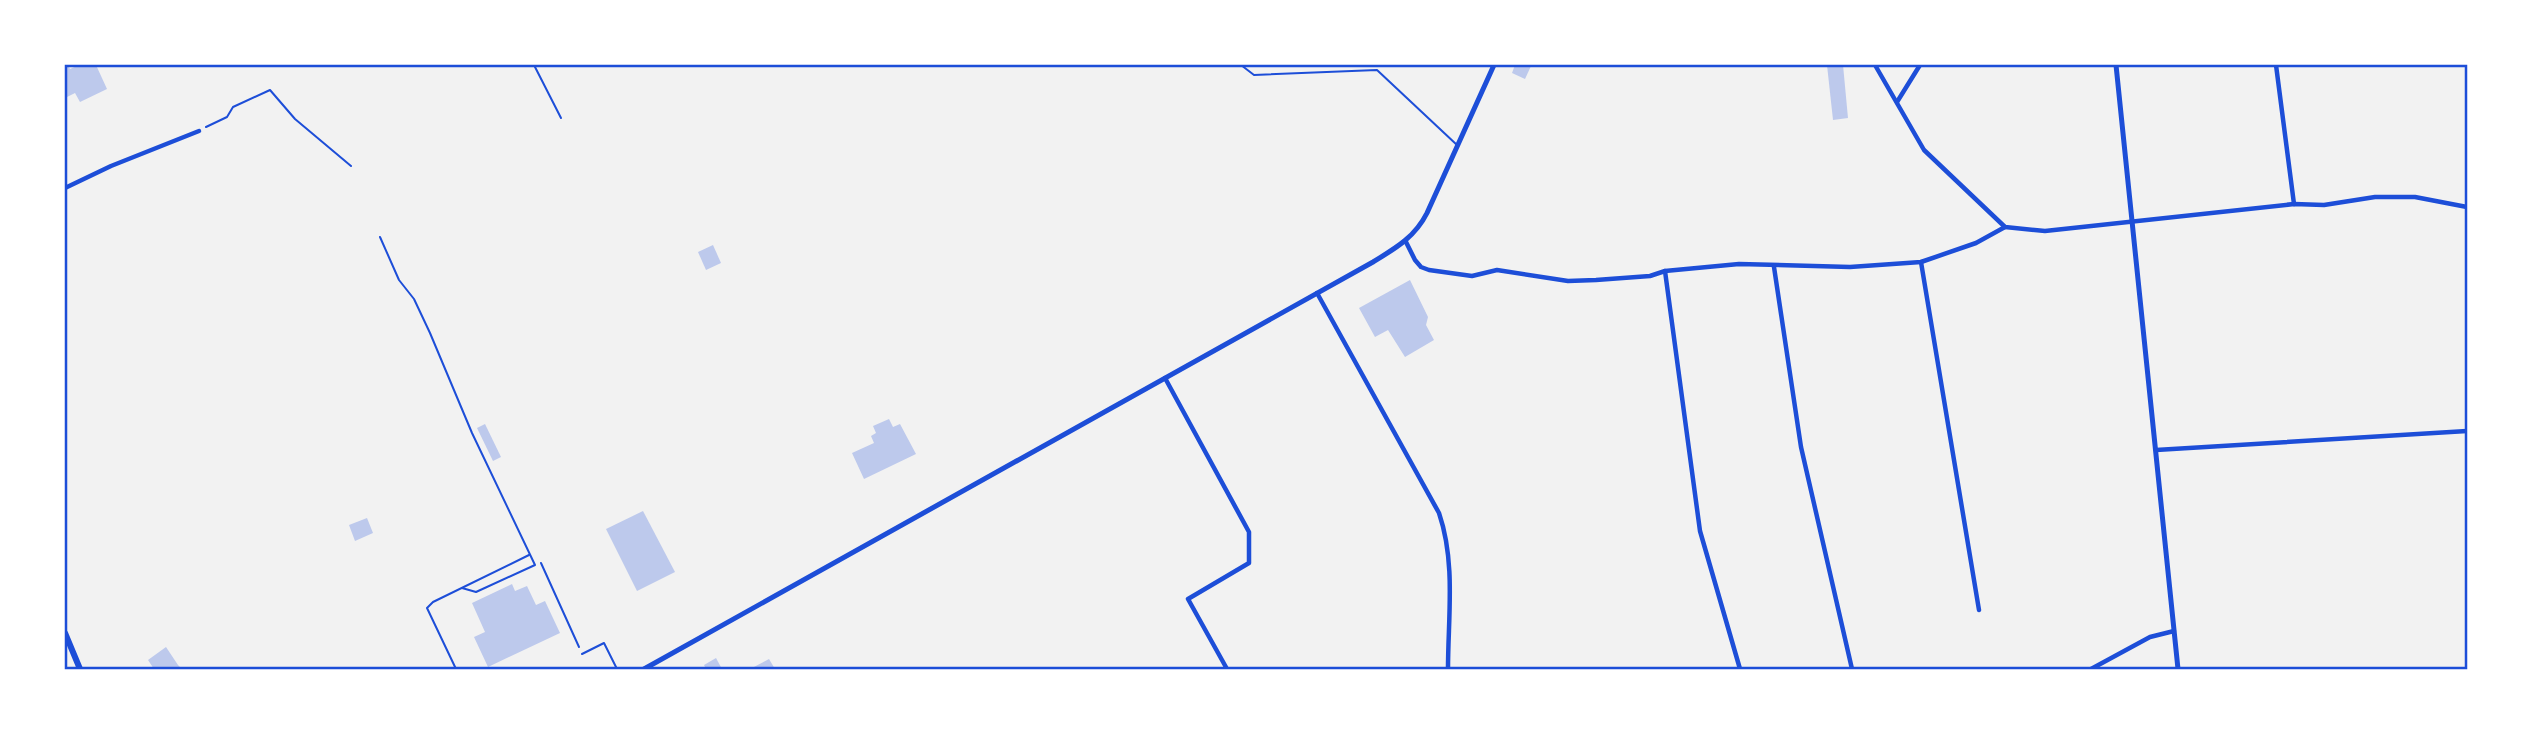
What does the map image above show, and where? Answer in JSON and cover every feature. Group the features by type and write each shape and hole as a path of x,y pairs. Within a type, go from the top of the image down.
{"main road":[{"path":"65,633 79,665 85,669"}],"street":[{"path":"644,669 1406,242 1422,223 1494,65"},
{"path":"1875,65 1924,150 2005,227"},
{"path":"1896,102 1920,65"},
{"path":"2116,65 2178,669"},
{"path":"2276,65 2294,204"},
{"path":"65,188 111,166 199,131"},
{"path":"1406,242 1421,267 1464,275 1497,271 1569,281 1650,276 1665,271 1739,264 1774,267 1870,267 1922,262 1976,243 2005,227 2045,231 2294,204 2324,205 2375,197 2414,197 2467,207"},
{"path":"1922,262 1979,610"},
{"path":"1774,267 1801,447 1852,669"},
{"path":"1665,271 1700,531 1740,669"},
{"path":"1317,293 1439,513 1446,533 1449,561 1448,669"},
{"path":"1166,378 1249,532 1249,563 1188,599 1227,669"},
{"path":"2156,450 2467,431"},
{"path":"2091,669 2150,637 2175,631"}],"lane":[{"path":"534,65 561,118"},
{"path":"1241,65 1254,75 1377,70 1458,145"},
{"path":"380,237 399,280 414,299 472,433 535,565 476,593 462,588"},
{"path":"456,669 427,608 433,601 530,555"},
{"path":"582,653 604,643 617,669"}],"path":[{"path":"199,131 227,117 233,107 270,90 295,119 351,166"}],"building":[{"path":"65,65 70,69 79,65 96,65 107,89 80,102 75,93 65,98"},
{"path":"1515,65 1531,66 1525,79 1512,73"},
{"path":"1827,65 1843,65 1848,118 1833,120"},
{"path":"713,245 721,263 706,270 698,252"},
{"path":"1410,280 1428,317 1426,325 1434,340 1405,357 1388,330 1375,337 1359,308"},
{"path":"889,419 893,427 900,424 916,454 864,479 852,453 874,443 871,436 876,433 873,426"},
{"path":"485,424 501,457 493,461 477,428"},
{"path":"643,511 675,572 637,591 606,529"},
{"path":"367,518 373,533 355,541 349,525"},
{"path":"512,584 515,591 527,586 536,605 545,601 560,633 488,667 474,637 485,632 472,603"},
{"path":"166,647 182,669 154,669 148,660"},
{"path":"716,658 722,669 706,669 704,665"},
{"path":"769,659 775,669 750,669"}]}
